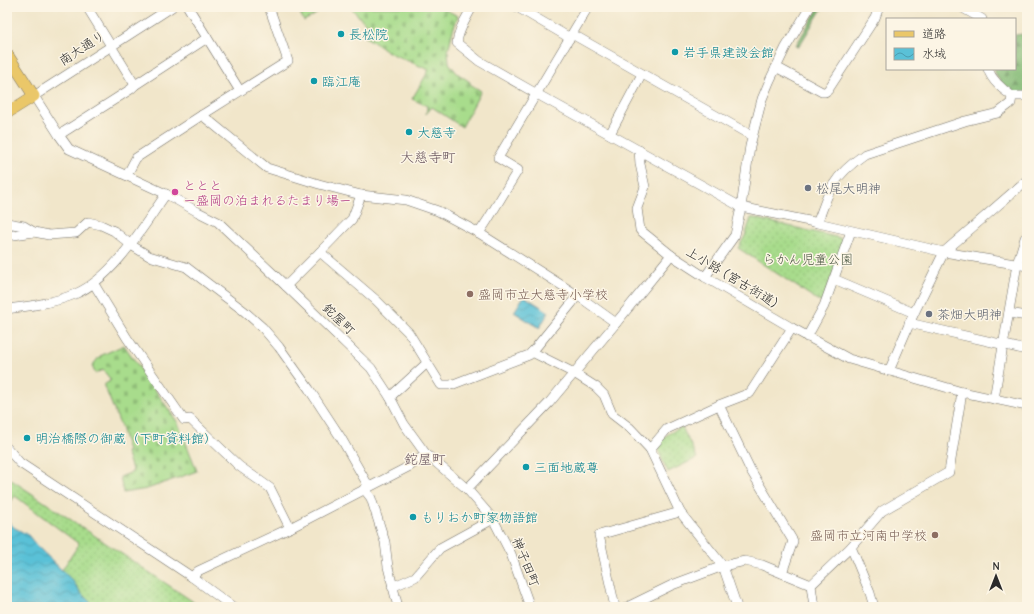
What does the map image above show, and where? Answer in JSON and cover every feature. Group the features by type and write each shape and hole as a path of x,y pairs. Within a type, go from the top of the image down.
{"main road":[{"path":"7,54 34,96"},
{"name":"南大通り","path":"7,113 34,96"}],"street":[{"path":"87,7 135,85"},
{"name":"南大通り","path":"34,96 172,7"},
{"path":"188,7 240,91"},
{"path":"127,175 136,158 202,114 288,61 270,7"},
{"path":"472,7 461,28 457,43 479,61 741,207 944,252 1027,266"},
{"path":"517,7 642,74 752,136"},
{"path":"479,233 518,170 498,158 588,7"},
{"path":"705,277 735,235 741,207 750,146 762,99 786,47 810,7"},
{"path":"776,67 822,92 825,92 828,90 875,18 879,7"},
{"path":"961,7 980,18"},
{"path":"59,135 207,38"},
{"path":"988,70 990,75 1000,87 1012,96 1027,96"},
{"path":"610,134 642,74"},
{"name":"鉈屋町","path":"34,96 69,149 166,194 218,222 371,368 390,396 404,424 426,454 466,490"},
{"path":"817,223 832,186 844,171 865,154 965,121 998,113 1011,103 1012,96"},
{"path":"202,114 267,168 361,195 406,200 438,211 479,233 577,295 616,324"},
{"path":"639,150 645,188 637,208 640,230 671,255"},
{"path":"889,371 914,313 944,252 1027,180"},
{"path":"7,309 60,300 76,294 94,284 115,264 131,245 166,194"},
{"path":"286,286 352,218 361,195"},
{"path":"7,222 24,226 34,232 48,236 76,233 88,222 101,225 114,231 131,245 149,256 186,267 244,311 262,327 309,389 341,438 367,488 385,542 388,567 398,607"},
{"path":"807,336 824,306 851,231"},
{"path":"7,236 34,232"},
{"path":"994,399 1017,264 1025,238 1027,238"},
{"path":"320,252 376,300 409,333 441,385 452,385 529,355 577,295"},
{"name":"上小路 (宮古街道)","path":"466,490 549,403 616,324 671,255 705,277 792,328 849,359 962,392 1027,406"},
{"path":"834,279 914,313"},
{"path":"94,284 127,338 184,420 190,419 239,466 270,488 290,528"},
{"path":"1009,313 1027,316"},
{"path":"909,324 1027,350"},
{"path":"650,449 667,429 750,393 792,328"},
{"path":"532,352 574,373 596,387 604,395 612,414 630,428 650,449 680,512 723,566 737,607"},
{"path":"390,396 428,363"},
{"path":"811,585 851,547 882,511 949,472 962,392"},
{"path":"720,405 750,469 793,541 782,573"},
{"path":"7,448 20,463 192,577 233,607"},
{"path":"192,577 198,571 290,528 410,466 426,454"},
{"name":"神子田町","path":"466,490 493,519 511,554 530,607"},
{"path":"615,607 599,535 680,512"},
{"path":"392,587 415,577 440,548 493,519"},
{"path":"851,547 870,592 874,607"},
{"path":"627,607 672,585 723,566 745,561 762,565 811,585"},
{"path":"811,585 814,607"}],"green space":[{"path":"297,7 327,7 304,21"},
{"path":"350,7 440,7 458,16 448,51 449,63 457,73 481,91 462,127 432,107 426,114 427,106 412,99 429,70 390,53 364,36 370,28"},
{"path":"819,7 823,7 798,48 796,45"},
{"path":"1016,35 1027,35 1027,94 1021,94 1006,87 1002,84 994,70 1016,70"},
{"name":"らかん児童公園","path":"751,218 840,238 845,242 822,303 738,248 745,236"},
{"path":"124,345 178,423 197,471 147,489 123,493 120,477 133,472 126,452 128,451 121,427 104,385 111,380 103,370 95,373 92,366 100,356"},
{"path":"682,427 697,458 668,472 658,448 659,444 667,435"},
{"path":"7,477 201,607 95,607 62,570 79,544 15,496 7,507"}],"water":[{"path":"524,296 549,312 539,328 514,312"},
{"path":"7,520 15,528 28,535 36,545 73,581 81,593 95,607 7,607"}],"place":[{"name":"長松院","path":"341,34"},
{"name":"岩手県建設会館","path":"675,52"},
{"name":"臨江庵","path":"314,81"},
{"name":"大慈寺","path":"409,132"},
{"name":"松尾大明神","path":"808,188"},
{"name":"ととと ー盛岡の泊まれるたまり場ー","path":"175,192"},
{"name":"盛岡市立大慈寺小学校","path":"470,294"},
{"name":"茶畑大明神","path":"929,314"},
{"name":"明治橋際の御蔵（下町資料館）","path":"27,438"},
{"name":"三面地蔵尊","path":"526,467"},
{"name":"もりおか町家物語館","path":"413,517"},
{"name":"盛岡市立河南中学校","path":"935,535"}],"district":[{"name":"大慈寺町","path":"428,157"},
{"name":"鉈屋町","path":"425,459"}]}
